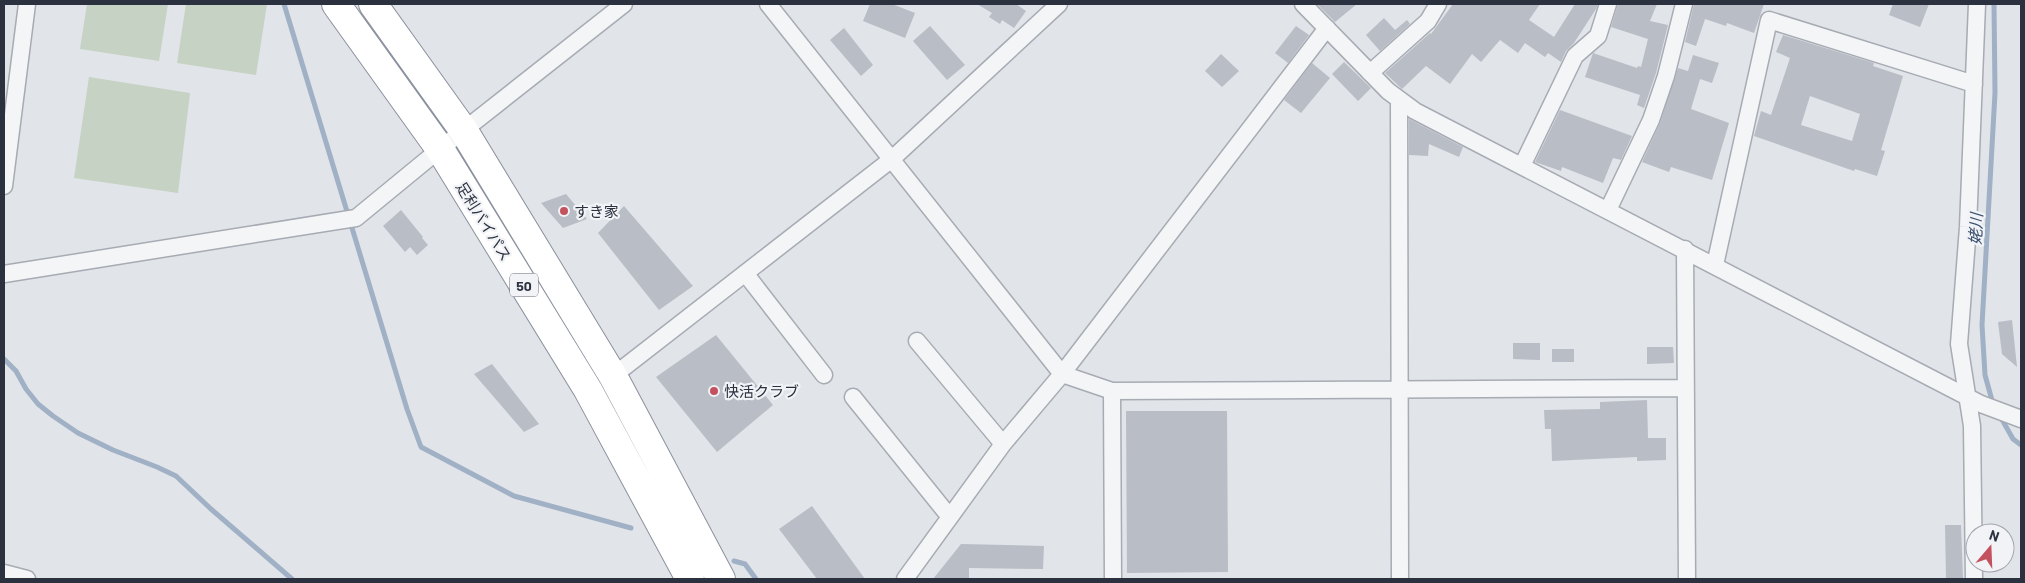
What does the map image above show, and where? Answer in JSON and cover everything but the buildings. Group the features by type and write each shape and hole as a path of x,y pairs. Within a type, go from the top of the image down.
{"highway":[{"name":"足利バイパス","path":"336,4 440,149 588,390 690,579"},
{"name":"足利バイパス","path":"374,4 464,131 613,376 721,579"}],"street":[{"path":"4,186 27,4"},
{"path":"4,274 350,220 624,4"},
{"path":"768,4 1062,374 1112,391 1684,388"},
{"path":"613,376 892,159 1059,4"},
{"path":"1304,4 1370,73 1414,110 1975,400 2021,419"},
{"path":"1370,73 1428,21 1438,4"},
{"path":"1522,166 1575,56 1598,36 1608,4"},
{"path":"1608,210 1651,120 1666,76 1684,4"},
{"path":"1974,579 1972,426 1975,400 1959,344 1968,227 1977,4"},
{"path":"1715,265 1769,20 1974,84"},
{"path":"905,579 1003,444 1062,374 1327,28"},
{"path":"1399,99 1398,389 1400,579"},
{"path":"1685,250 1684,388 1687,579"},
{"path":"745,273 824,375"},
{"path":"917,341 1003,444"},
{"path":"1112,391 1113,579"},
{"path":"853,397 949,516"},
{"path":"4,573 26,579"}],"green space":[{"path":"87,4 168,4 159,61 80,49"},
{"path":"186,4 267,4 256,75 177,63"},
{"path":"89,77 190,93 178,193 74,178"}],"waterway":[{"path":"284,4 407,409 421,447 514,496 631,528"},
{"name":"姥川","path":"1993,404 1985,375 1982,325 1995,93 1994,4"},
{"path":"4,359 16,371 26,389 38,404 53,416 78,433 113,450 176,476 292,579"},
{"name":"姥川","path":"2000,416 2013,439 2021,445"},
{"path":"734,561 745,564 756,579"}],"place":[{"name":"すき家","path":"564,211"},
{"name":"快活クラブ","path":"714,391"}]}
